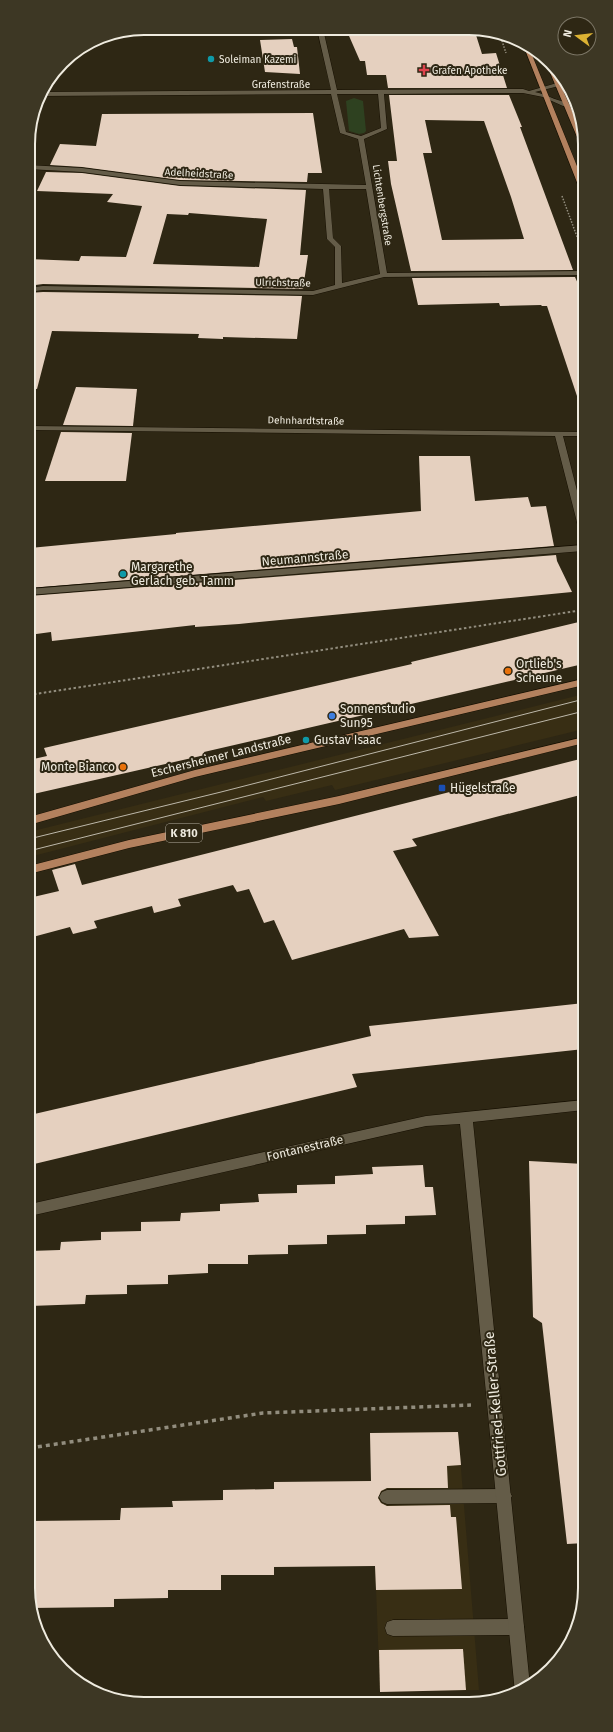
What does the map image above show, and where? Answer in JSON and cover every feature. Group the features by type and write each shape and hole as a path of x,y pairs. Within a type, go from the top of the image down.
{"main road":[{"path":"527,52 541,90 545,96 578,178"},
{"path":"552,73 577,132"},
{"name":"Eschersheimer Landstraße","path":"35,819 195,774 578,683"},
{"name":"K 810","path":"35,868 129,844 339,800 578,741"}],"street":[{"path":"321,35 335,92 342,133 361,138 384,129 381,93"},
{"name":"Grafenstraße","path":"47,94 523,91 541,90 557,85"},
{"name":"Grafenstraße","path":"523,91 545,96 565,105 570,105"},
{"name":"Lichtenbergstraße","path":"361,138 384,275"},
{"name":"Adelheidstraße","path":"35,167 82,170 180,184 326,188 370,187"},
{"path":"326,188 330,239 338,246 339,287"},
{"name":"Ulrichstraße","path":"35,289 313,293 384,275 578,273"},
{"name":"Dehnhardtstraße","path":"35,428 578,434"},
{"path":"559,435 578,510"},
{"name":"Neumannstraße","path":"35,592 578,548"},
{"name":"Fontanestraße","path":"35,1209 426,1121 578,1106"},
{"name":"Gottfried-Keller-Straße","path":"466,1118 496,1404 521,1683"},
{"path":"388,1497 504,1496"},
{"path":"393,1628 516,1627"}],"path":[{"path":"35,694 578,611"},
{"path":"35,1447 263,1413 496,1404"}],"shaded area":[{"path":"578,695 578,730 335,790 332,785 266,801 263,797 35,855 35,831"},
{"path":"458,1432 479,1690 380,1692 370,1433"}],"green space":[{"path":"354,98 363,101 366,131 364,133 359,134 349,131 346,101"}],"building":[{"path":"349,35 476,35 482,54 496,53 507,88 388,88 386,75 367,75 365,61 360,61"},
{"path":"292,39 294,47 297,47 300,74 265,72 260,40"},
{"path":"389,95 509,95 522,127 520,127 573,270 411,271 391,184 388,161 397,161","holes":["425,120 484,121 524,239 442,240 423,153 432,153"]},
{"path":"313,113 322,173 308,173 307,182 180,180 82,167 50,165 60,144 96,146 102,114"},
{"path":"46,172 82,173 180,186 306,190 300,255 308,255 303,289 35,285 35,259 79,261 81,256 126,257 142,206 107,202 113,194 37,191","holes":["189,213 267,219 259,267 153,264 167,214 188,215"]},
{"path":"575,277 578,284 578,399 547,306 500,306 499,303 418,305 412,278"},
{"path":"35,293 302,296 297,339 223,337 223,339 198,338 199,334 52,331 37,389 35,389"},
{"path":"76,387 137,389 133,426 63,425"},
{"path":"61,432 132,433 126,481 45,481"},
{"path":"419,456 470,456 475,501 528,497 531,507 546,506 554,546 35,588 35,548 421,511"},
{"path":"556,555 557,561 572,592 239,624 195,627 195,625 52,641 51,632 35,634 35,596"},
{"path":"578,622 578,665 204,752 205,755 35,794 35,759 47,756 44,748 412,664 411,662"},
{"path":"578,760 578,796 412,839 417,846 393,851 439,936 409,938 404,929 292,960 274,920 264,923 249,889 237,892 233,885 178,899 181,906 154,913 152,906 94,921 97,928 73,934 70,927 35,936 35,897 59,891 52,870 75,864 82,885"},
{"path":"578,1004 578,1050 352,1074 357,1087 35,1164 35,1114 371,1036 369,1026"},
{"path":"529,1161 578,1164 578,1543 567,1544 542,1323 533,1317"},
{"path":"423,1165 425,1187 433,1187 436,1215 405,1216 405,1224 366,1225 366,1234 327,1235 327,1244 288,1245 288,1254 248,1255 248,1264 208,1264 208,1273 168,1275 168,1284 127,1285 127,1294 86,1295 85,1304 35,1306 35,1251 60,1250 61,1242 101,1240 101,1232 141,1231 141,1222 180,1221 181,1213 220,1211 220,1204 259,1202 258,1194 297,1193 297,1185 335,1184 335,1176 373,1174 372,1167"},
{"path":"458,1432 461,1465 447,1466 448,1488 387,1488 381,1491 378,1498 381,1503 387,1506 450,1505 451,1517 456,1517 462,1589 376,1590 375,1566 274,1567 274,1575 221,1575 221,1590 168,1590 168,1598 114,1599 114,1607 37,1608 35,1596 35,1521 120,1520 121,1508 173,1507 172,1501 223,1500 223,1490 274,1489 274,1482 371,1481 370,1433"},
{"path":"463,1649 466,1690 380,1692 379,1650"}],"tram line":[{"path":"35,838 221,792 578,701"},
{"path":"35,849 578,713"}],"place":[{"name":"Soleiman Kazemi","path":"211,59"},
{"name":"Grafen Apotheke","path":"424,70"},
{"name":"Margarethe Gerlach geb. Tamm","path":"123,574"},
{"name":"Ortlieb's Scheune","path":"508,671"},
{"name":"Sonnenstudio Sun95","path":"332,716"},
{"name":"Gustav Isaac","path":"306,740"},
{"name":"Monte Bianco","path":"123,767"},
{"name":"Hügelstraße","path":"442,788"}]}
